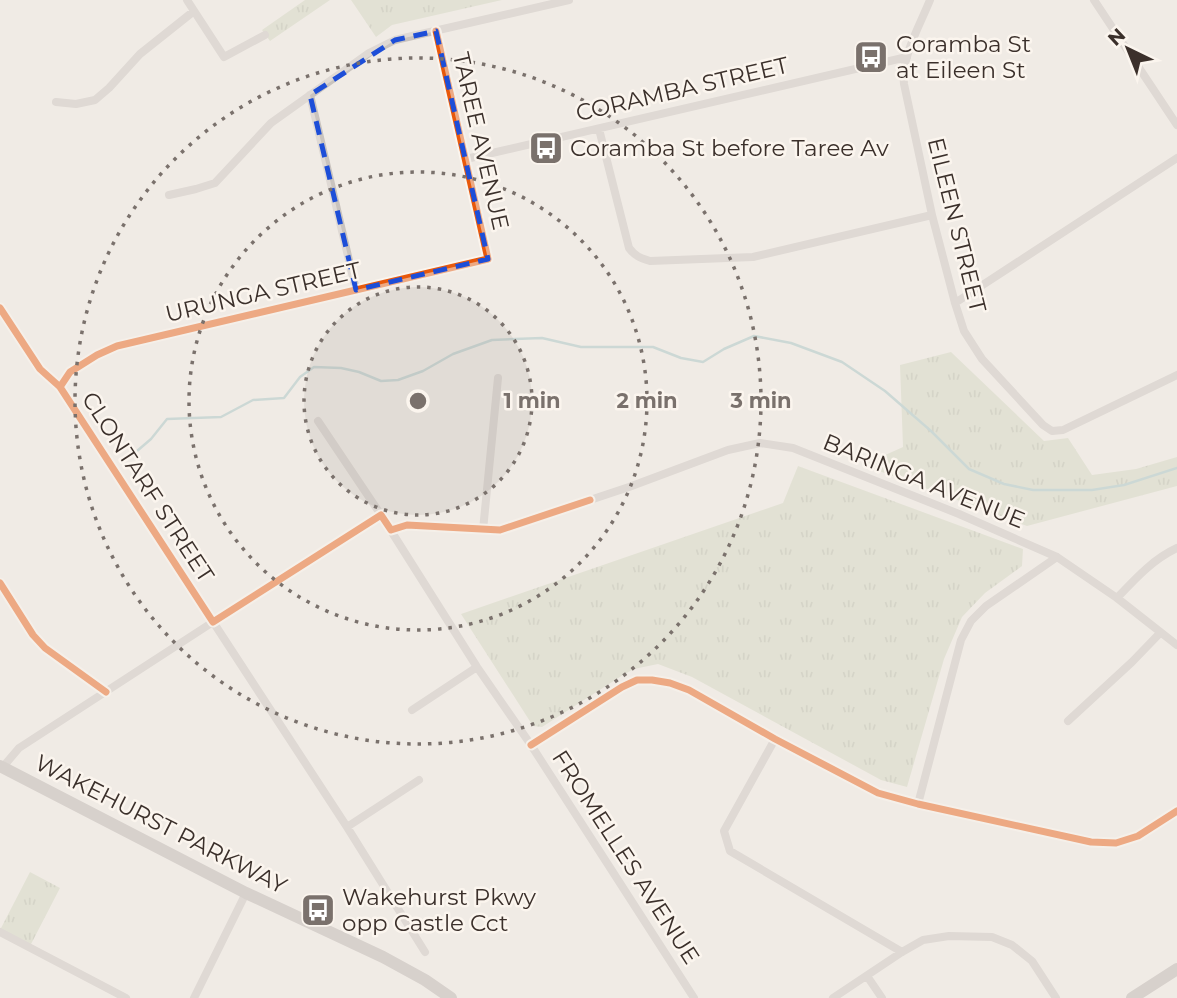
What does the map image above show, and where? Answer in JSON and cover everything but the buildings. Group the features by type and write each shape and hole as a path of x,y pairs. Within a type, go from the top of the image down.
{"main road":[{"name":"WAKEHURST PARKWAY","path":"1,767 246,893 383,957 452,998"},
{"path":"1132,998 1177,969"}],"street":[{"path":"187,0 224,57 265,34"},
{"path":"169,195 215,183 271,123 395,40 569,0"},
{"name":"EILEEN STREET","path":"930,0 907,57 904,84 932,215 955,303 964,331 982,359 1043,425 1052,431 1063,430 1177,375"},
{"path":"1094,0 1177,125"},
{"path":"56,102 76,104 95,100 140,54 194,11"},
{"name":"TAREE AVENUE","path":"436,31 488,259"},
{"name":"CORAMBA STREET","path":"467,159 907,57"},
{"path":"310,95 356,290"},
{"path":"599,129 629,248 634,255 650,261 753,257 932,215"},
{"path":"955,303 1177,158"},
{"name":"URUNGA STREET","path":"60,387 70,372 117,346 488,259"},
{"name":"CLONTARF STREET","path":"0,308 40,369 60,387 425,953"},
{"path":"483,530 498,378"},
{"name":"FROMELLES AVENUE","path":"318,421 694,998"},
{"name":"BARINGA AVENUE","path":"391,530 407,525 500,530 728,450 760,443 793,448 959,514 1057,557 1117,598 1177,645"},
{"path":"1,767 19,748 381,515"},
{"path":"1117,598 1147,568 1177,548"},
{"path":"918,804 961,640 971,621 986,606 1057,557"},
{"path":"0,583 33,635 45,648 106,692"},
{"path":"1069,721 1160,633"},
{"path":"412,710 477,667"},
{"path":"531,745 622,687 637,680 652,680 670,682 689,690 878,793 918,804 1091,842 1116,844 1138,836 1177,811"},
{"path":"775,739 724,831 730,851 902,952"},
{"path":"346,827 419,780"},
{"path":"194,998 246,893"},
{"path":"0,932 126,998"},
{"path":"833,998 923,940 949,936 992,937 1012,945 1031,961 1056,998"},
{"path":"867,976 882,998"}],"highlighted area":[{"path":"436,31 488,259 356,290 310,95 395,40"}],"green space":[{"path":"305,0 330,0 270,41 262,30"},
{"path":"351,0 502,0 392,25 376,37"},
{"path":"951,352 1044,441 1068,438 1092,475 1136,469 1177,457 1177,486 1027,526 863,465 903,447 900,365"},
{"path":"798,466 1023,549 1022,566 985,593 962,617 944,659 907,787 881,780 692,677 658,664 634,669 542,727 533,726 461,614 783,503"},
{"path":"30,872 60,888 29,948 0,930"}],"waterway":[{"path":"123,457 130,457 151,439 167,419 221,417 253,400 284,398 300,377 314,367 341,368 381,381 398,380 423,371 453,354 492,340 542,338 581,347 653,347 681,358 703,362 754,336 791,343 842,362 885,391 969,469 1004,484 1033,490 1092,490 1124,485 1177,468"}],"cycle path":[{"path":"60,387 70,372 117,346 488,259 436,31"},
{"path":"0,308 40,369 60,387 213,622 381,515 391,530 407,525 500,530 590,500"},
{"path":"0,583 33,635 45,648 106,692"},
{"path":"531,745 622,687 637,680 652,680 689,690 878,793 918,804 1091,842 1116,843 1138,836 1177,811"}],"place":[{"name":"Coramba St at Eileen St","path":"871,57"},
{"name":"Coramba St before Taree Av","path":"546,148"},
{"name":"Wakehurst Pkwy opp Castle Cct","path":"318,910"}]}
